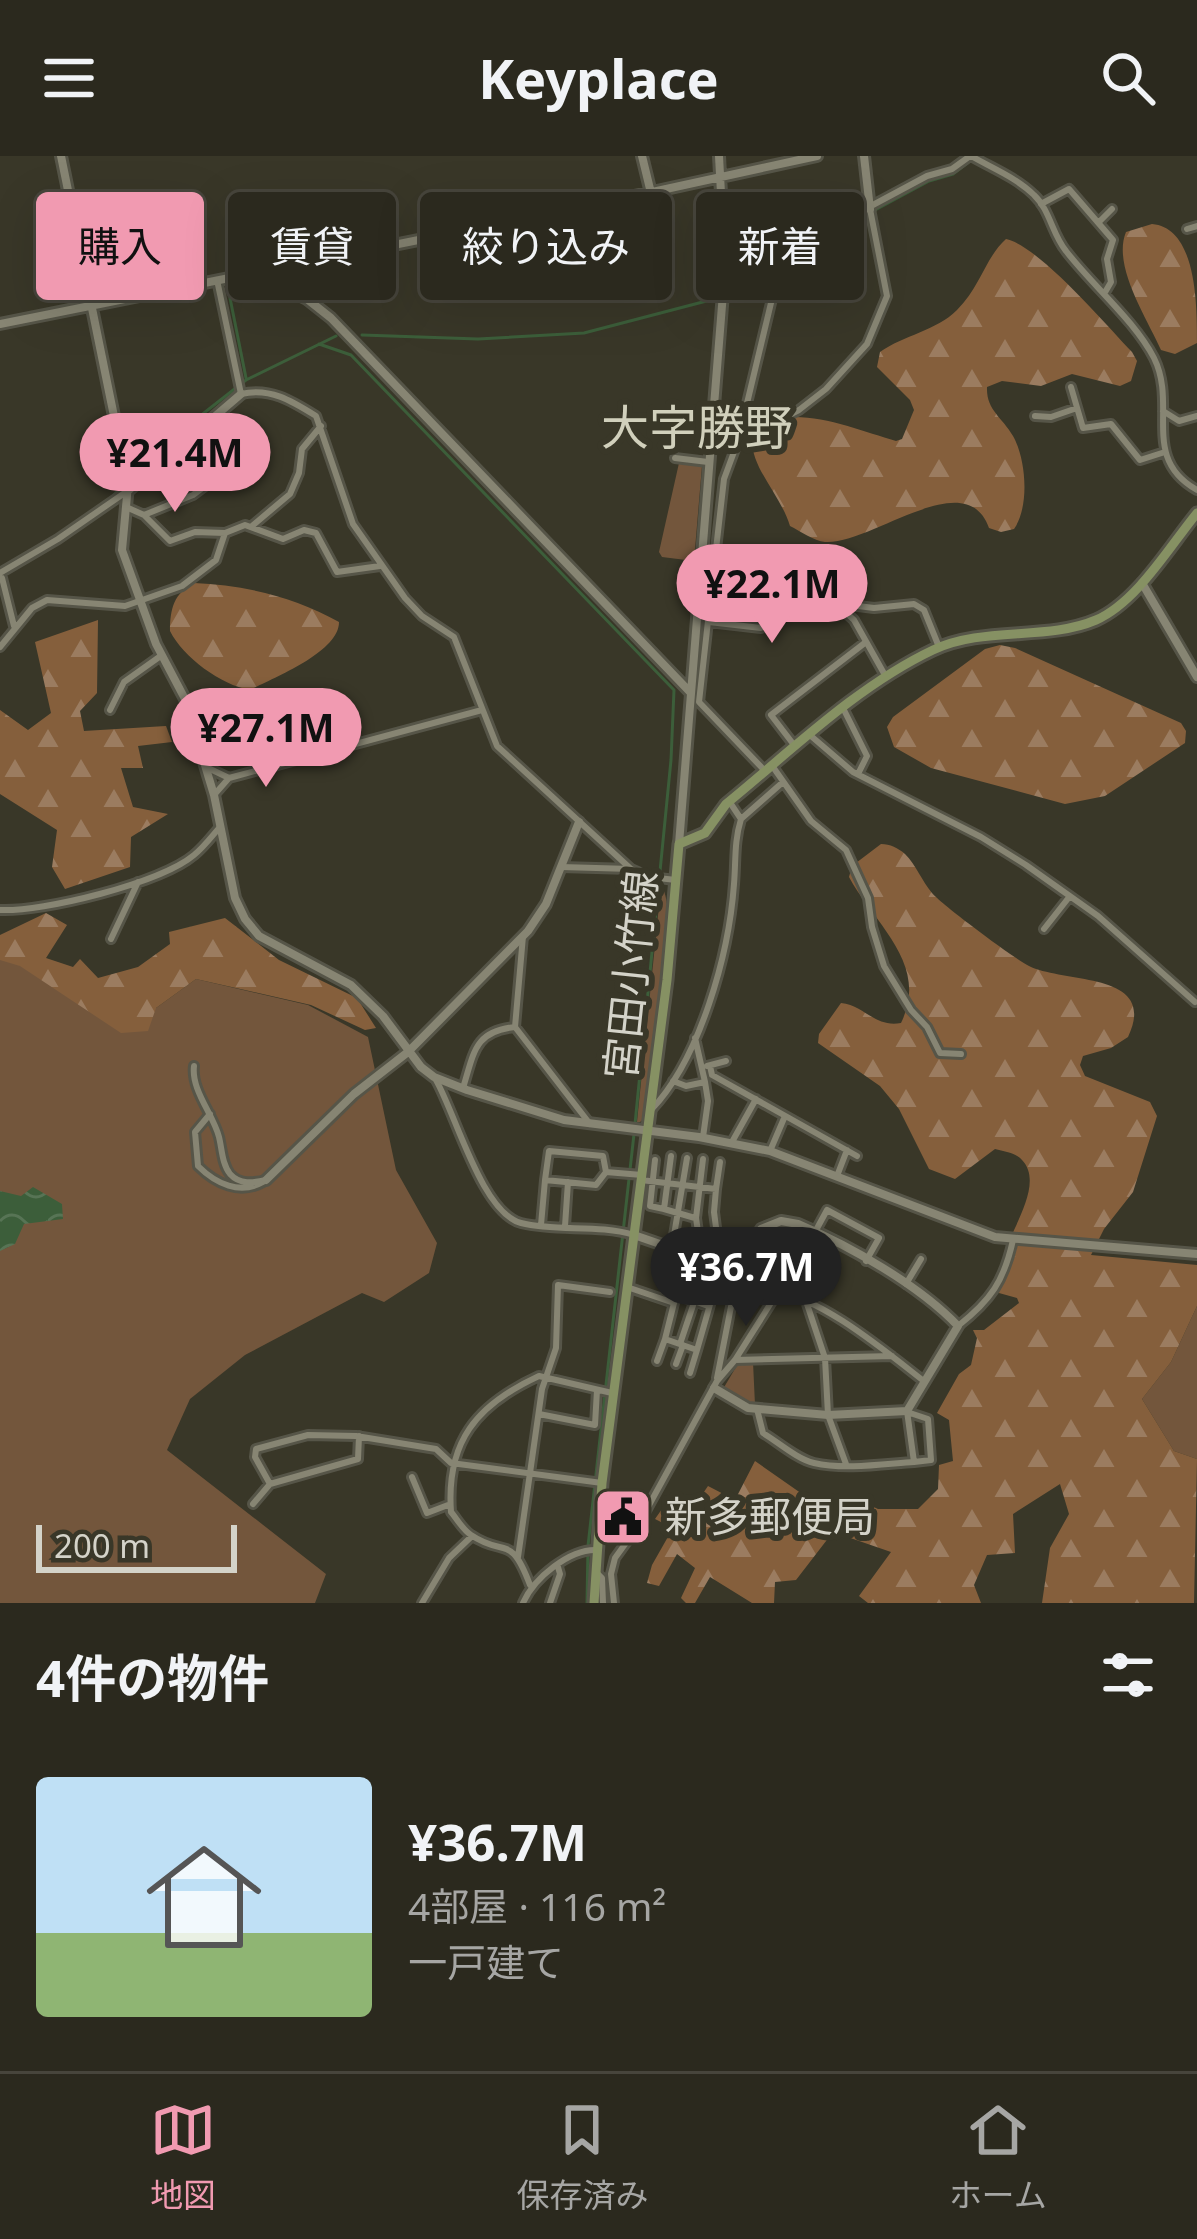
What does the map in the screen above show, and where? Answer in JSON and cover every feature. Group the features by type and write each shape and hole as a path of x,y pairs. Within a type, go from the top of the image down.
{"main road":[{"name":"宮田小竹線","path":"598,1603 597,1482 604,1391 627,1287 626,1233 647,1129 668,980 679,844 705,833 729,802 886,677 940,646 1093,621 1141,582 1197,513"}],"street":[{"path":"61,156 129,487 122,550 139,602 185,699 214,795 236,898 250,926 368,998 408,1052 434,1077 499,1211 514,1221 541,1226 626,1233 738,1271"},
{"path":"642,156 651,192"},
{"path":"679,844 723,298 718,156"},
{"path":"656,192 817,156"},
{"path":"738,441 799,410 826,389 867,344 887,296 864,156"},
{"path":"961,1054 934,1048 931,1033 910,1010 884,966 868,898 846,850 811,821 783,782 699,702 724,478 738,441 775,286 820,250 843,220 970,156 1018,182 1041,204 1060,244 1151,352 1160,378 1170,470 1197,490"},
{"path":"1041,204 1069,188 1114,244 1107,259 1112,282 1103,295"},
{"path":"1099,222 1112,209"},
{"path":"1187,229 1197,226"},
{"path":"0,325 228,277"},
{"path":"217,279 240,392"},
{"path":"308,300 331,318 691,693"},
{"path":"1071,387 1083,428 1111,424 1140,460 1165,452"},
{"path":"14,626 1,576 129,487 240,392 272,393 316,416 353,524 422,616 454,637 497,746 631,869 676,880"},
{"path":"1035,416 1052,418 1077,408"},
{"path":"1163,411 1179,421 1197,416"},
{"path":"252,526 290,494 302,449 321,426"},
{"path":"184,442 218,478"},
{"path":"678,459 709,462"},
{"path":"144,514 193,495 225,471"},
{"path":"126,507 144,514 170,541 195,532 225,533 245,525 283,538 304,530 316,533 338,572 382,566"},
{"path":"0,645 32,608 47,600 125,607 182,586 216,560 225,533"},
{"path":"701,565 766,550 808,570 847,603 866,608 908,603 920,607 940,646"},
{"path":"834,553 848,613 886,677"},
{"path":"714,565 780,589 817,596 848,613"},
{"path":"1141,582 1197,676"},
{"path":"709,622 761,628 776,616 780,589"},
{"path":"796,747 771,715 866,642"},
{"path":"110,710 124,682 162,655"},
{"path":"214,795 229,778 482,710"},
{"path":"844,710 867,756 858,775"},
{"path":"811,736 858,775 981,837 1070,896 1150,959 1195,1002"},
{"path":"206,767 229,778"},
{"path":"649,1113 673,1081 695,1038 716,979 741,819 783,782"},
{"path":"729,802 741,819"},
{"path":"212,1113 198,1126 194,1141 195,1158 203,1171 233,1187 250,1188 266,1180 354,1094 408,1052 523,936 540,915 579,822"},
{"path":"0,910 78,899 138,882 195,855 220,826"},
{"path":"561,867 631,869"},
{"path":"111,939 138,882"},
{"path":"1044,929 1070,896"},
{"path":"523,936 515,1027 590,1124"},
{"path":"463,1088 477,1044 493,1029 515,1027"},
{"path":"695,1038 712,1075 857,1156"},
{"path":"707,1066 726,1061"},
{"path":"194,1066 193,1078 212,1113 223,1157 236,1179 266,1180"},
{"path":"704,1138 707,1066"},
{"path":"434,1077 530,1111 770,1151 965,1228 1013,1240 1197,1254"},
{"path":"673,1081 686,1086 705,1082"},
{"path":"732,1142 756,1100"},
{"path":"770,1151 785,1116"},
{"path":"837,1176 847,1150"},
{"path":"541,1226 545,1180 549,1151 603,1156 606,1172 596,1185 545,1180"},
{"path":"664,1209 671,1156"},
{"path":"203,1171 214,1170 223,1157"},
{"path":"672,1247 687,1158"},
{"path":"676,1364 701,1258 696,1214 703,1159"},
{"path":"639,1177 655,1160"},
{"path":"690,1372 721,1266 714,1209 720,1162"},
{"path":"606,1172 716,1189"},
{"path":"639,1177 650,1206 680,1214 714,1209"},
{"path":"565,1228 568,1182"},
{"path":"815,1232 827,1210 878,1238 866,1261"},
{"path":"715,1384 738,1271 767,1225 790,1222 815,1232 932,1301 958,1326"},
{"path":"914,1462 907,1411 958,1326 986,1304 1001,1284 1013,1240"},
{"path":"658,1361 676,1299 701,1258"},
{"path":"905,1284 920,1259"},
{"path":"518,1557 544,1376 556,1348 558,1285 610,1292"},
{"path":"627,1287 708,1306"},
{"path":"614,1603 611,1574 615,1558 715,1384 776,1294 790,1292 806,1301 925,1382"},
{"path":"806,1301 825,1358 828,1415 846,1464"},
{"path":"665,1339 697,1350"},
{"path":"735,1360 892,1356"},
{"path":"530,1585 518,1557 501,1545 472,1536 451,1512 452,1462 459,1445 490,1406 525,1382 544,1376 604,1391 596,1425 539,1414"},
{"path":"715,1384 743,1407 757,1409 828,1415 907,1411 928,1419 934,1453 931,1460 914,1462 810,1462 763,1433 757,1409"},
{"path":"270,1484 256,1449 308,1435 359,1436 436,1449 452,1462 597,1482"},
{"path":"253,1504 270,1484 358,1459 359,1436"},
{"path":"412,1477 427,1513 450,1504"},
{"path":"422,1603 448,1558 472,1536"},
{"path":"523,1603 530,1585 583,1549 598,1550"},
{"path":"550,1603 558,1568"}],"shaded area":[{"path":"679,463 702,466 694,561 662,557 659,552"},
{"path":"661,886 667,901 666,960 644,1119 637,1122 638,1112"},
{"path":"0,959 156,1008 196,979 308,1005 368,1037 396,1170 437,1243 429,1273 384,1302 362,1293 245,1355 190,1399 167,1450 326,1574 315,1603 0,1603"},
{"path":"1197,1306 1197,1459 1174,1451 1142,1399 1171,1362"},
{"path":"739,1362 753,1362 755,1405 723,1389"}],"green space":[{"path":"1152,224 1178,239 1191,271 1197,343 1175,354 1161,350 1133,292 1124,260 1126,232"},
{"path":"1006,239 1054,271 1132,352 1137,361 1131,381 1120,386 1072,374 1041,386 1002,381 987,387 992,408 1013,436 1021,457 1024,496 1014,529 989,528 977,510 960,503 916,512 844,540 821,541 790,526 758,465 753,428 787,417 805,418 902,439 914,410 877,367 880,352 957,310"},
{"path":"194,583 287,599 339,622 336,633 317,653 289,671 250,690 239,687 193,660 170,631 174,602"},
{"path":"98,620 97,693 80,711 84,731 166,726 172,742 138,746 143,768 121,768 133,807 168,814 131,837 130,867 65,889 52,867 57,830 0,794 0,710 28,730 51,713 35,642"},
{"path":"1000,645 1181,723 1185,743 1105,796 1065,804 931,768 894,747 887,727 893,717 985,649"},
{"path":"881,844 905,854 938,899 1021,961 1045,972 1104,984 1131,1001 1134,1016 1128,1037 1083,1056 1080,1065 1085,1076 1150,1102 1157,1116 1133,1192 1104,1229 1091,1255 1197,1265 1197,1306 1171,1362 1142,1399 1174,1451 1197,1459 1194,1603 1042,1603 1050,1548 1069,1514 1060,1484 1013,1514 1015,1553 987,1555 974,1585 981,1603 868,1603 859,1596 891,1552 833,1532 796,1580 775,1582 774,1603 752,1603 710,1577 695,1603 686,1603 681,1598 695,1568 677,1554 659,1586 647,1583 673,1528 655,1519 669,1499 691,1511 708,1486 735,1500 755,1461 805,1496 852,1497 878,1509 918,1509 938,1489 939,1465 953,1461 949,1420 937,1413 959,1374 971,1365 977,1338 973,1330 984,1330 1019,1303 997,1288 1028,1192 1028,1169 1022,1160 995,1149 955,1179 929,1169 899,1109 880,1086 818,1043 819,1034 841,1003 892,1024 901,1023 908,1002 909,982 896,946 849,877 852,866"},
{"path":"46,913 67,925 46,958 73,967 80,959 98,978 138,967 170,944 169,932 225,918 279,960 357,998 376,1028 365,1030 311,1005 196,979 156,1008 148,1031 121,1033 20,966 0,960 0,935"}],"water":[{"path":"33,1187 62,1204 63,1219 24,1224 15,1244 0,1251 0,1191 21,1196"}],"waterway":[{"path":"864,216 929,181 953,174 974,158"},
{"path":"230,300 246,378"},
{"path":"362,335 478,339 584,333 710,300"},
{"path":"131,475 246,380 336,336"},
{"path":"319,344 351,355 674,690 635,1124"},
{"path":"107,502 125,483"},
{"path":"587,1603 588,1546 634,1134"}],"place":[{"name":"新多郵便局","path":"623,1517"}],"district":[{"name":"大字勝野","path":"697,428"}]}
